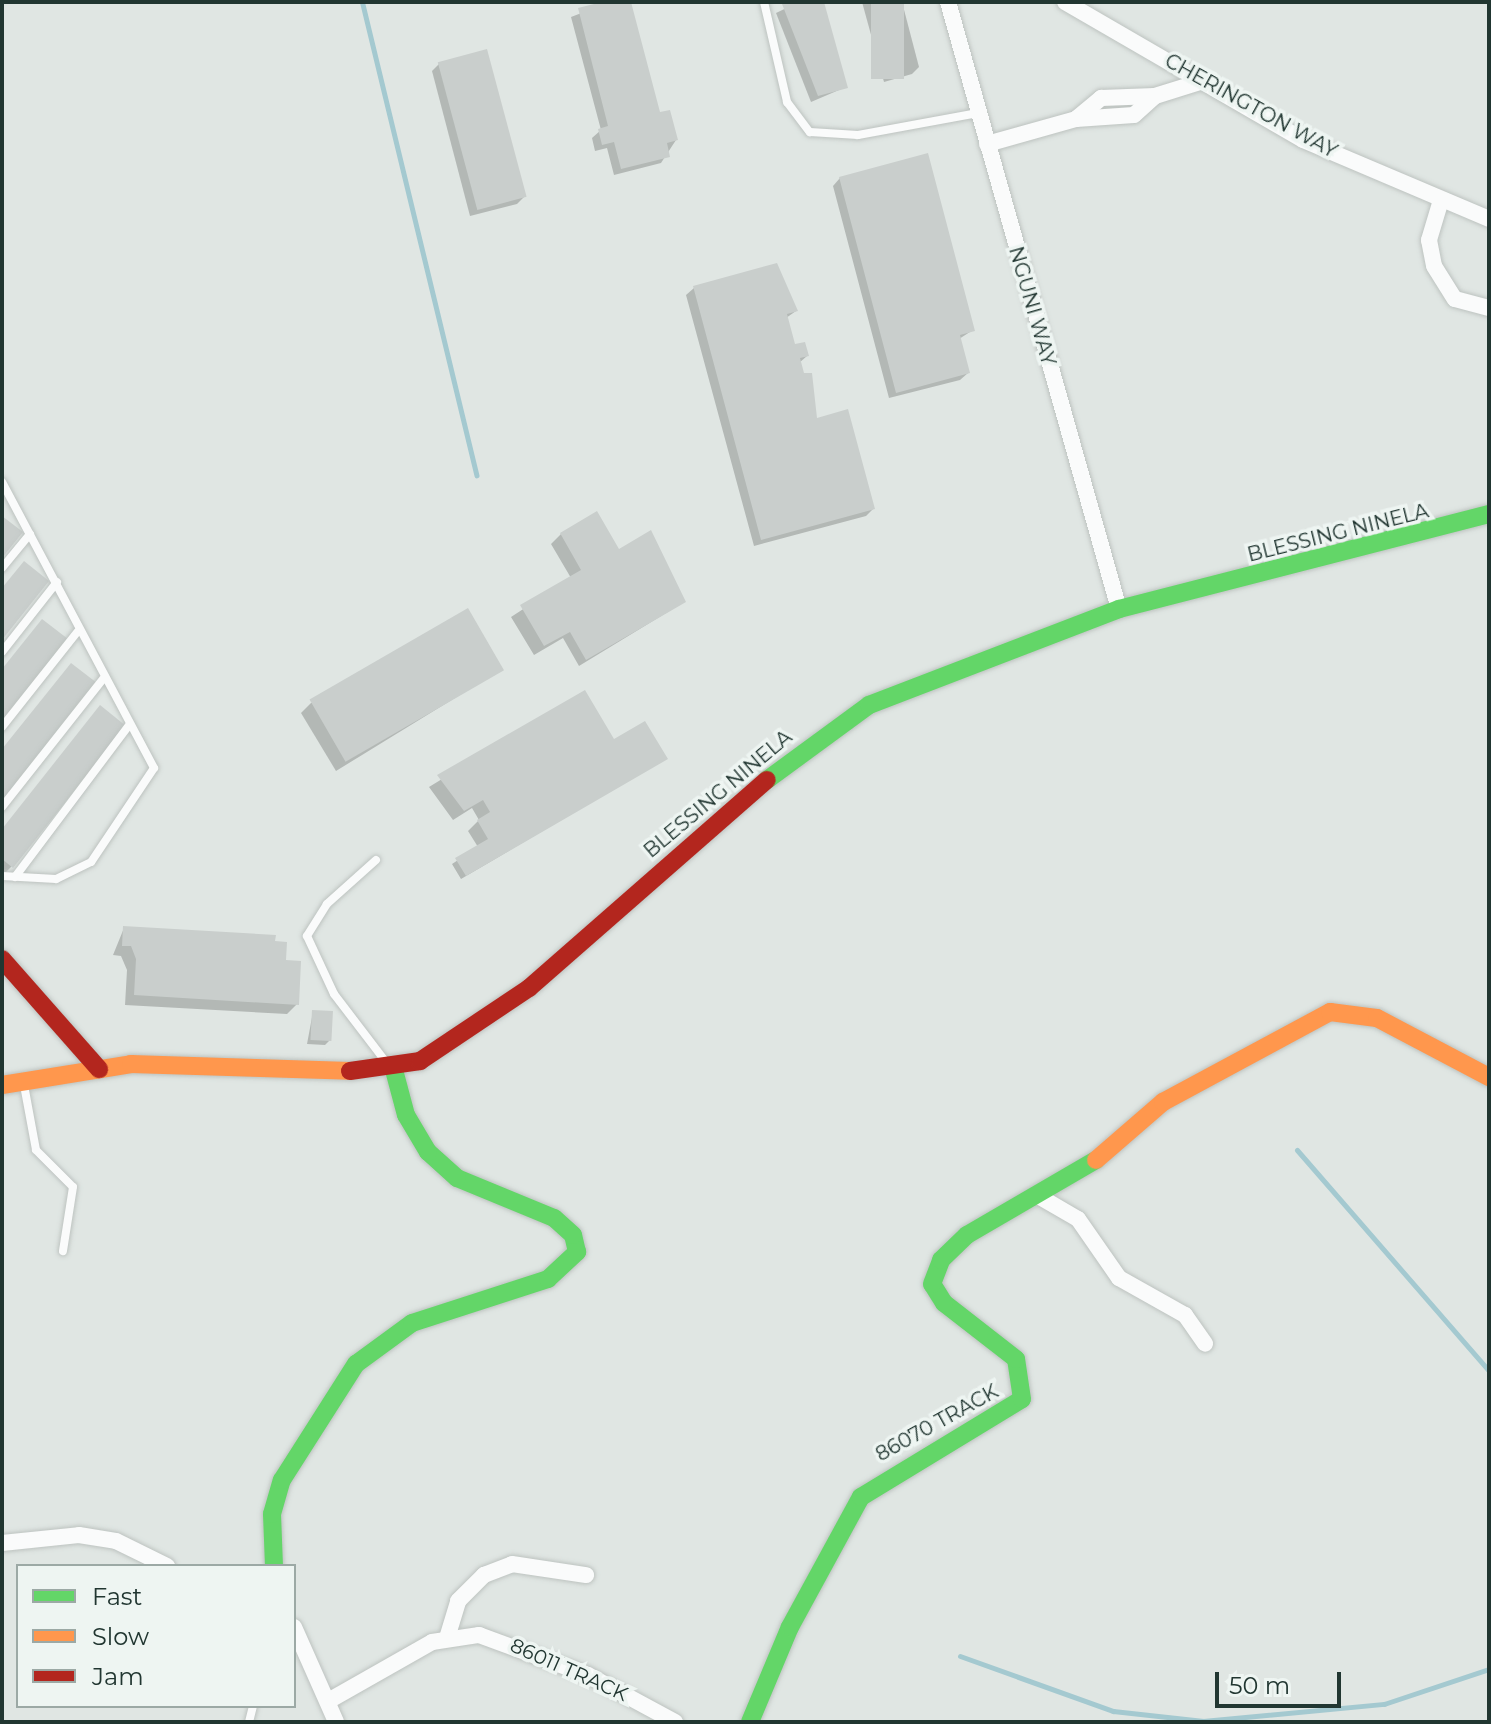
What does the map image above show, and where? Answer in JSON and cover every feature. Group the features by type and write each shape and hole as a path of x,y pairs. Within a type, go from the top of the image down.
{"street":[{"name":"NGUNI WAY","path":"948,2 1119,609"},
{"name":"CHERINGTON WAY","path":"1065,2 1303,140 1489,219"},
{"path":"1076,119 1101,98 1155,96 1203,81"},
{"path":"987,144 1076,119 1134,115 1155,96"},
{"path":"1441,200 1429,240 1434,266 1455,299 1489,308"},
{"name":"BLESSING NINELA","path":"2,1085 24,1084 99,1069 394,1070 440,1050 529,988 790,759 869,705 1119,609 1489,514"},
{"path":"2,959 99,1069"},
{"path":"1205,1344 1185,1315 1119,1278 1078,1219 1040,1197 1163,1102 1330,1012 1377,1018 1489,1077"},
{"path":"274,1564 272,1514 282,1480 356,1364 412,1323 548,1279 577,1252 573,1235 554,1218 457,1178 428,1152 406,1115 394,1070"},
{"name":"86070 TRACK","path":"750,1722 790,1627 861,1497 1022,1399 1016,1359 937,1296 935,1269 967,1235 1040,1197"},
{"path":"2,1543 79,1535 116,1541 163,1564"},
{"path":"447,1638 458,1601 484,1575 512,1564 586,1575"},
{"path":"296,1634 330,1700 336,1722"},
{"name":"86011 TRACK","path":"330,1700 447,1638 479,1635 521,1646 675,1722"}],"lane":[{"path":"764,2 787,102 810,132 858,135 978,113"},
{"path":"2,483 57,582 103,679 154,768 129,812 72,875 2,876"},
{"path":"2,568 30,534"},
{"path":"2,652 57,582"},
{"path":"2,727 78,631"},
{"path":"2,807 103,679"},
{"path":"15,877 129,725"},
{"path":"376,860 327,904 307,936 308,952 347,1015 394,1070"},
{"path":"24,1084 37,1152 73,1187 63,1251"}],"building":[{"path":"602,2 631,2 660,112 670,110 678,140 667,143 670,157 621,169 614,142 602,145 598,129 608,126 578,8"},
{"path":"824,2 848,88 818,96 782,4"},
{"path":"871,2 904,2 904,79 871,79"},
{"path":"487,49 527,197 477,210 438,62"},
{"path":"928,153 975,331 960,335 970,373 896,393 839,177"},
{"path":"777,263 798,311 787,314 795,344 805,342 809,356 800,358 804,373 812,373 817,418 848,409 875,509 761,540 693,286"},
{"path":"597,511 619,549 651,530 686,602 586,660 570,632 544,646 520,605 581,570 560,533"},
{"path":"2,516 23,532 2,558"},
{"path":"24,561 49,581 2,640 2,588"},
{"path":"468,608 504,670 346,762 310,700"},
{"path":"42,619 68,639 2,722 2,669"},
{"path":"71,663 97,683 2,802 2,749"},
{"path":"585,690 614,739 645,721 668,759 466,876 455,858 488,839 477,820 490,812 483,800 464,811 437,775"},
{"path":"100,705 126,726 13,868 2,859 2,829"},
{"path":"123,926 276,935 275,941 287,942 286,960 301,961 299,1005 134,995 136,959 131,946 122,946"},
{"path":"312,1010 333,1011 331,1041 310,1040"}],"waterway":[{"path":"362,2 476,475"},
{"path":"1297,1150 1489,1371"},
{"path":"960,1656 1113,1711 1203,1721 1384,1704 1489,1669"}],"traffic: fast":[{"path":"767,780 869,705 1119,609 1489,514"},
{"path":"274,1564 272,1514 282,1480 356,1364 412,1323 548,1279 577,1252 573,1235 554,1218 457,1178 428,1152 406,1115 394,1070"},
{"path":"750,1722 790,1627 861,1497 1022,1399 1016,1359 944,1303 932,1284 941,1260 967,1235 1096,1160"}],"traffic: slow":[{"path":"1096,1160 1163,1102 1330,1012 1377,1018 1489,1077"},
{"path":"2,1085 131,1064 350,1071"}],"traffic: jam":[{"path":"350,1071 420,1061 529,988 767,780"},
{"path":"2,959 99,1069"}]}
